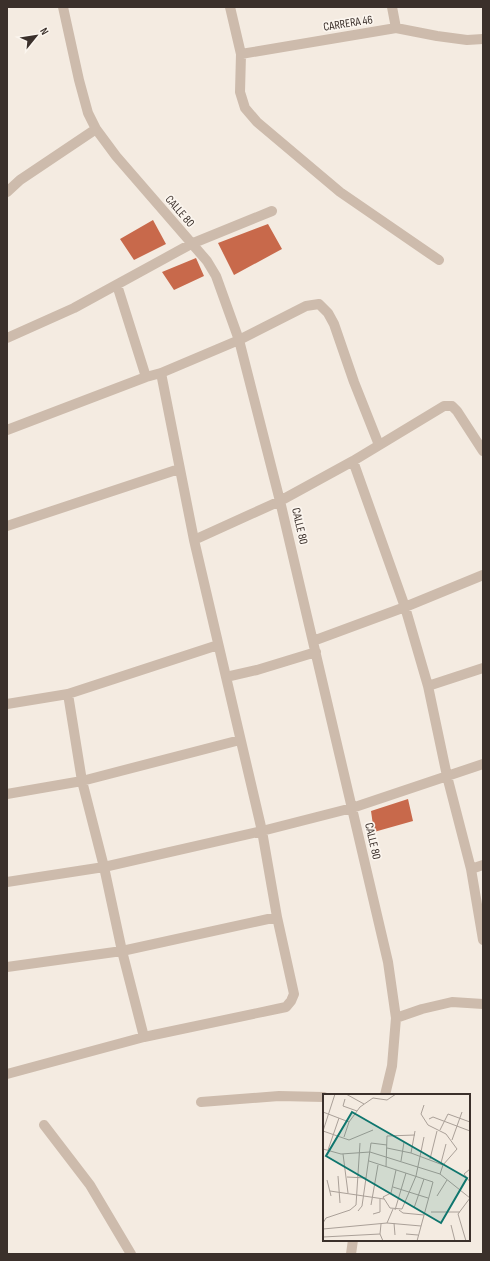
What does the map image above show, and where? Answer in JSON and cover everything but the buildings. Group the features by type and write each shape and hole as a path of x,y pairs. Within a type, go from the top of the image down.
{"street":[{"name":"CALLE 80","path":"63,7 79,80 88,113 96,129 116,156 207,261 216,276 239,340 280,501 388,962 396,1018 392,1066 385,1094"},
{"path":"230,7 241,54 240,92 245,108 258,122 340,192 439,260"},
{"path":"392,7 396,28"},
{"name":"CARRERA 46","path":"241,54 396,28 467,40 483,39"},
{"path":"7,192 20,180 96,129"},
{"path":"7,338 74,308 191,244 272,211"},
{"path":"117,285 146,377"},
{"path":"8,428 146,377 161,373 239,340 306,306 319,304 328,313 334,324 354,382 379,445"},
{"path":"7,1074 144,1036 286,1007 292,1001 294,994 277,917 262,831 194,540 161,373"},
{"path":"194,540 280,501 353,461 444,406 452,406 483,451"},
{"path":"353,461 405,607 428,686 447,776 472,869 483,940"},
{"path":"7,526 179,469"},
{"path":"313,640 405,607 483,575"},
{"path":"7,704 68,694 218,645"},
{"path":"226,677 257,670 316,652"},
{"path":"428,686 483,668"},
{"path":"68,694 82,781 104,867 122,951 144,1036"},
{"path":"7,794 82,781 240,740"},
{"path":"7,882 104,867 262,831 352,808 483,764"},
{"path":"472,869 483,866"},
{"path":"7,967 122,951 277,917"},
{"path":"396,1018 422,1009 452,1002 483,1004"},
{"path":"200,1102 279,1096 323,1097"},
{"path":"44,1125 90,1185 131,1254"},
{"path":"351,1254 354,1241"}]}
